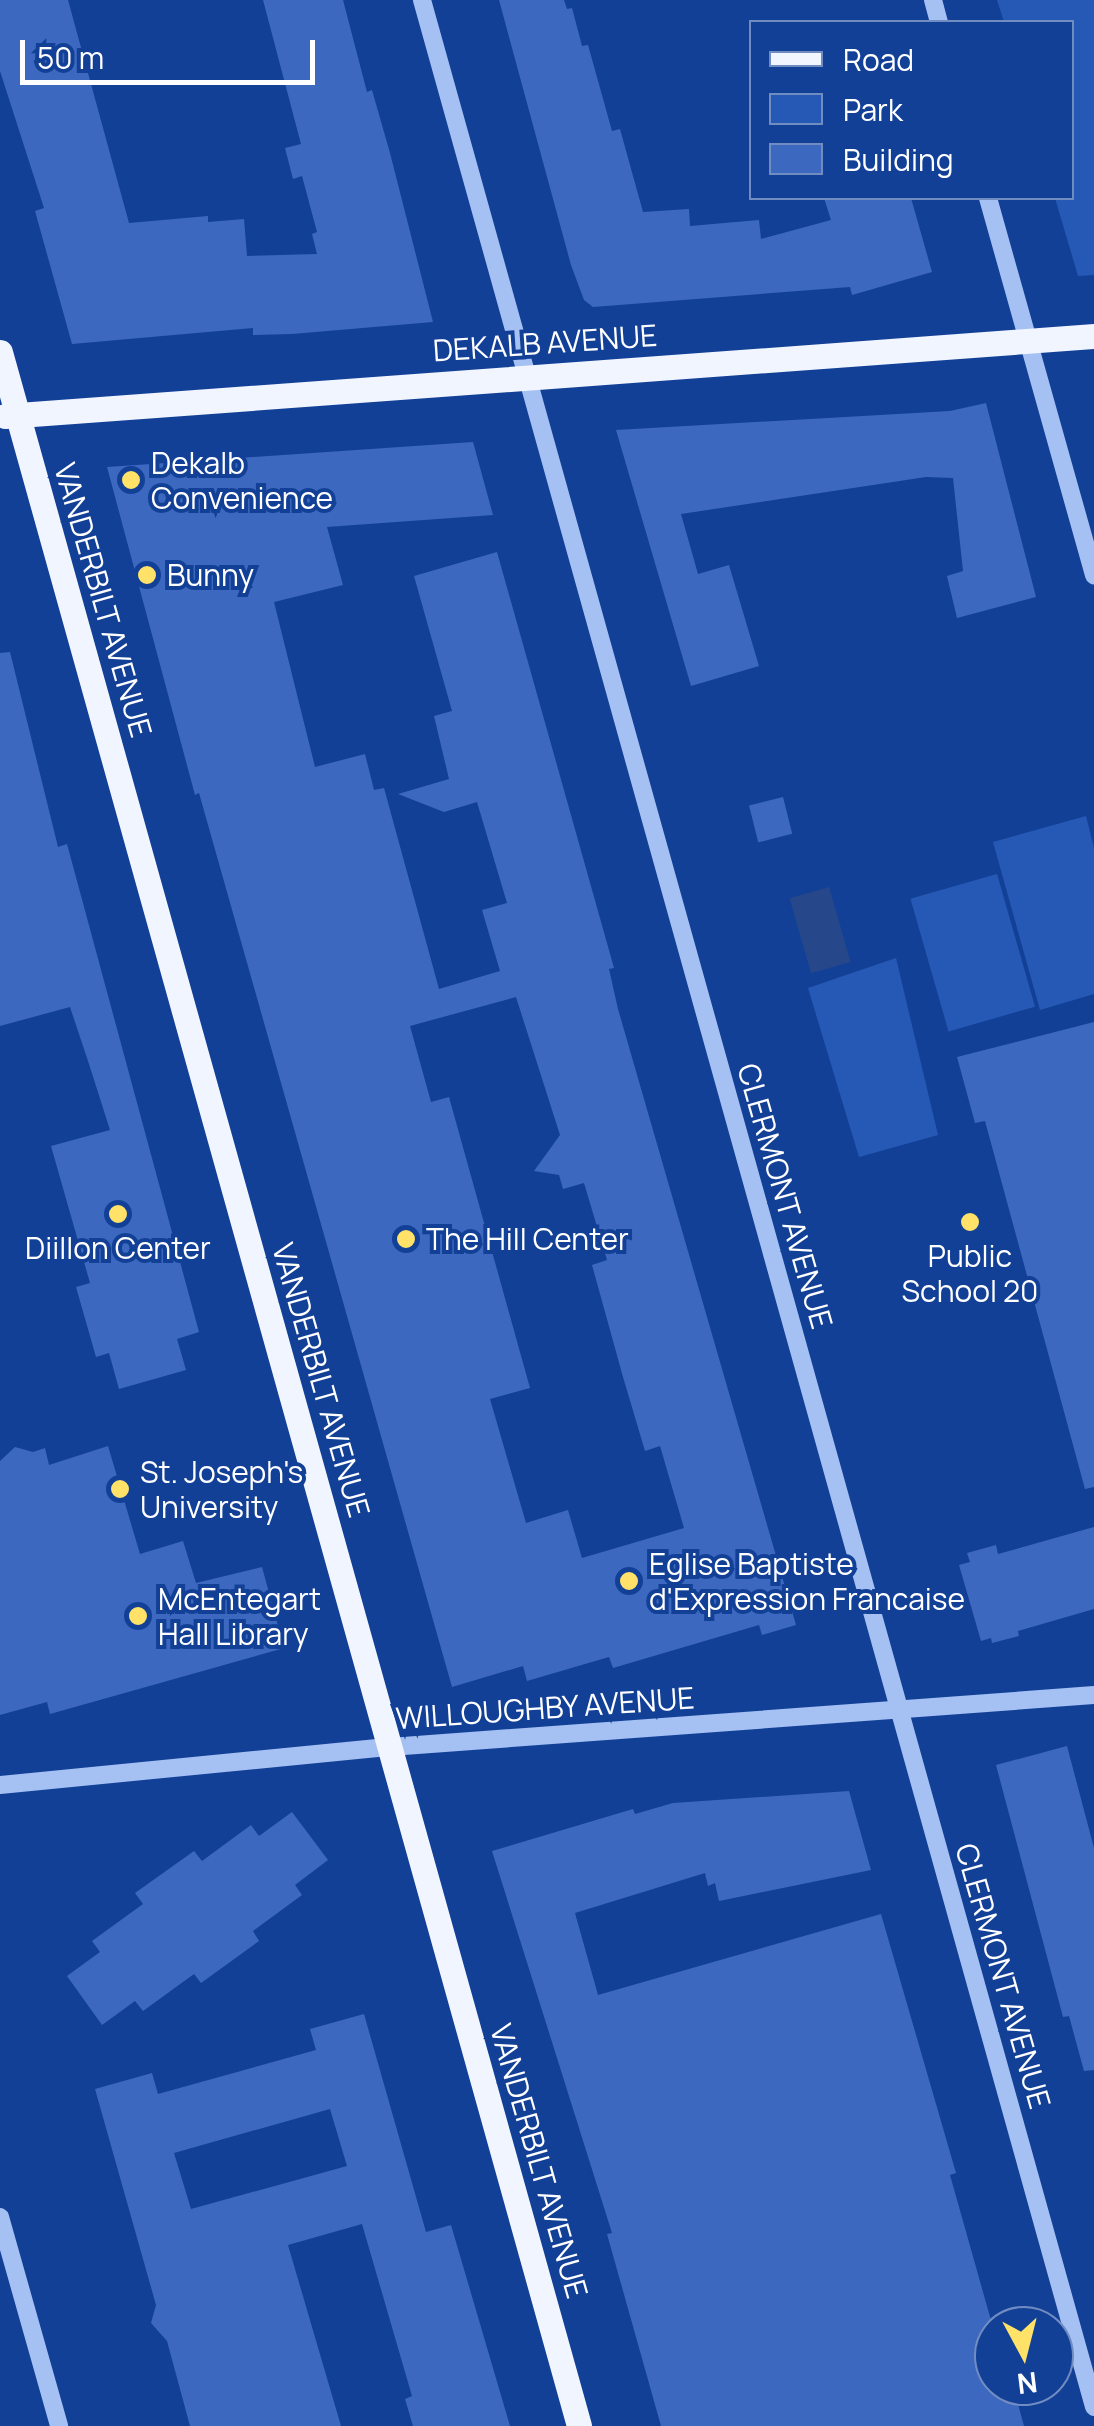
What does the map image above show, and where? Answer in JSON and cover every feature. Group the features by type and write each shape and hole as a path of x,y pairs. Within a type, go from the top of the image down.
{"main road":[{"name":"DEKALB AVENUE","path":"9,415 1094,336"},
{"name":"VANDERBILT AVENUE","path":"0,352 9,415 390,1747 579,2426"}],"street":[{"name":"CLERMONT AVENUE","path":"422,0 1094,2406"},
{"path":"989,200 1094,575"},
{"name":"WILLOUGHBY AVENUE","path":"0,1785 390,1747 1094,1695"},
{"path":"0,2217 59,2426"}],"green space":[{"path":"997,0 1094,0 1094,275 1078,276 1056,200 1074,200 1074,20 1003,20"},
{"path":"1086,816 1094,848 1094,994 1040,1010 993,842"},
{"path":"997,874 1035,1007 949,1031 910,899"},
{"path":"896,958 938,1135 859,1157 808,988"}],"shaded area":[{"path":"829,887 850,962 811,973 790,898"}],"building":[{"path":"0,0 68,0 129,223 208,216 208,222 244,219 247,256 317,254 312,234 317,232 302,176 293,179 285,148 301,144 263,0 343,0 367,92 372,90 390,153 433,322 292,334 253,335 253,328 72,344 35,211 44,208 0,71"},
{"path":"499,0 564,0 567,9 572,8 582,46 588,45 612,131 620,129 643,212 689,209 690,226 759,220 761,239 831,220 825,200 912,200 932,272 852,295 850,287 593,307 584,300"},
{"path":"986,403 1036,597 957,618 947,576 963,571 953,478 926,477 681,514 698,574 729,565 759,666 691,686 616,430 950,411"},
{"path":"473,442 493,515 327,527 343,585 274,602 315,767 365,754 374,790 384,788 439,989 500,971 482,910 507,903 477,802 444,812 398,794 449,779 434,716 452,711 414,576 497,552 614,968 609,969 618,1009 796,1625 762,1635 759,1625 613,1668 609,1657 527,1681 523,1666 452,1687 199,793 195,795 107,467","holes":["516,997 560,1135 534,1171 559,1175 563,1189 584,1183 607,1260 592,1265 623,1377 645,1451 660,1446 684,1528 582,1558 568,1510 526,1523 490,1399 530,1388 449,1097 431,1102 410,1026"]},
{"path":"10,652 58,847 67,844 199,1332 177,1339 186,1370 119,1389 109,1353 96,1357 76,1287 90,1283 51,1146 110,1130 89,1064 70,1007 0,1026 0,653"},
{"path":"783,797 792,834 758,842 749,805"},
{"path":"1094,1022 1094,1487 1085,1489 985,1121 975,1123 957,1057"},
{"name":"McEntegart Hall Library","path":"108,1446 140,1554 183,1541 196,1583 262,1567 284,1648 50,1714 47,1702 0,1715 0,1461 15,1447 33,1452 45,1448 49,1465"},
{"path":"1094,1527 1094,1609 1018,1631 1019,1636 992,1643 991,1638 981,1641 959,1565 970,1562 967,1553 996,1545 998,1554"},
{"path":"1067,1746 1094,1848 1094,2070 1084,2071 1069,2016 1063,2017 996,1765"},
{"path":"849,1791 871,1870 719,1901 715,1883 708,1886 705,1873 575,1913 598,1995 881,1914 956,2173 950,2175 987,2306 974,2306 974,2406 1018,2406 1024,2426 661,2426 607,2234 612,2233 492,1851 633,1809 635,1814 673,1803"},
{"path":"292,1812 328,1860 295,1885 302,1895 253,1931 259,1941 201,1983 194,1974 143,2011 135,2001 102,2025 67,1976 100,1952 92,1941 143,1904 135,1893 194,1851 202,1861 251,1825 259,1836"},
{"path":"364,2014 426,2232 451,2225 510,2426 413,2426 405,2399 412,2396 362,2224 288,2245 341,2426 190,2426 167,2341 151,2323 156,2305 95,2089 152,2073 158,2094 316,2050 310,2029","holes":["330,2109 347,2166 191,2209 174,2153"]}],"place":[{"name":"Dekalb Convenience","path":"131,480"},
{"name":"Bunny","path":"147,575"},
{"name":"Diillon Center","path":"118,1214"},
{"name":"Public School 20","path":"970,1222"},
{"name":"The Hill Center","path":"406,1239"},
{"name":"St. Joseph's University","path":"120,1489"},
{"name":"Eglise Baptiste d'Expression Francaise","path":"629,1581"},
{"name":"McEntegart Hall Library","path":"138,1616"}]}
